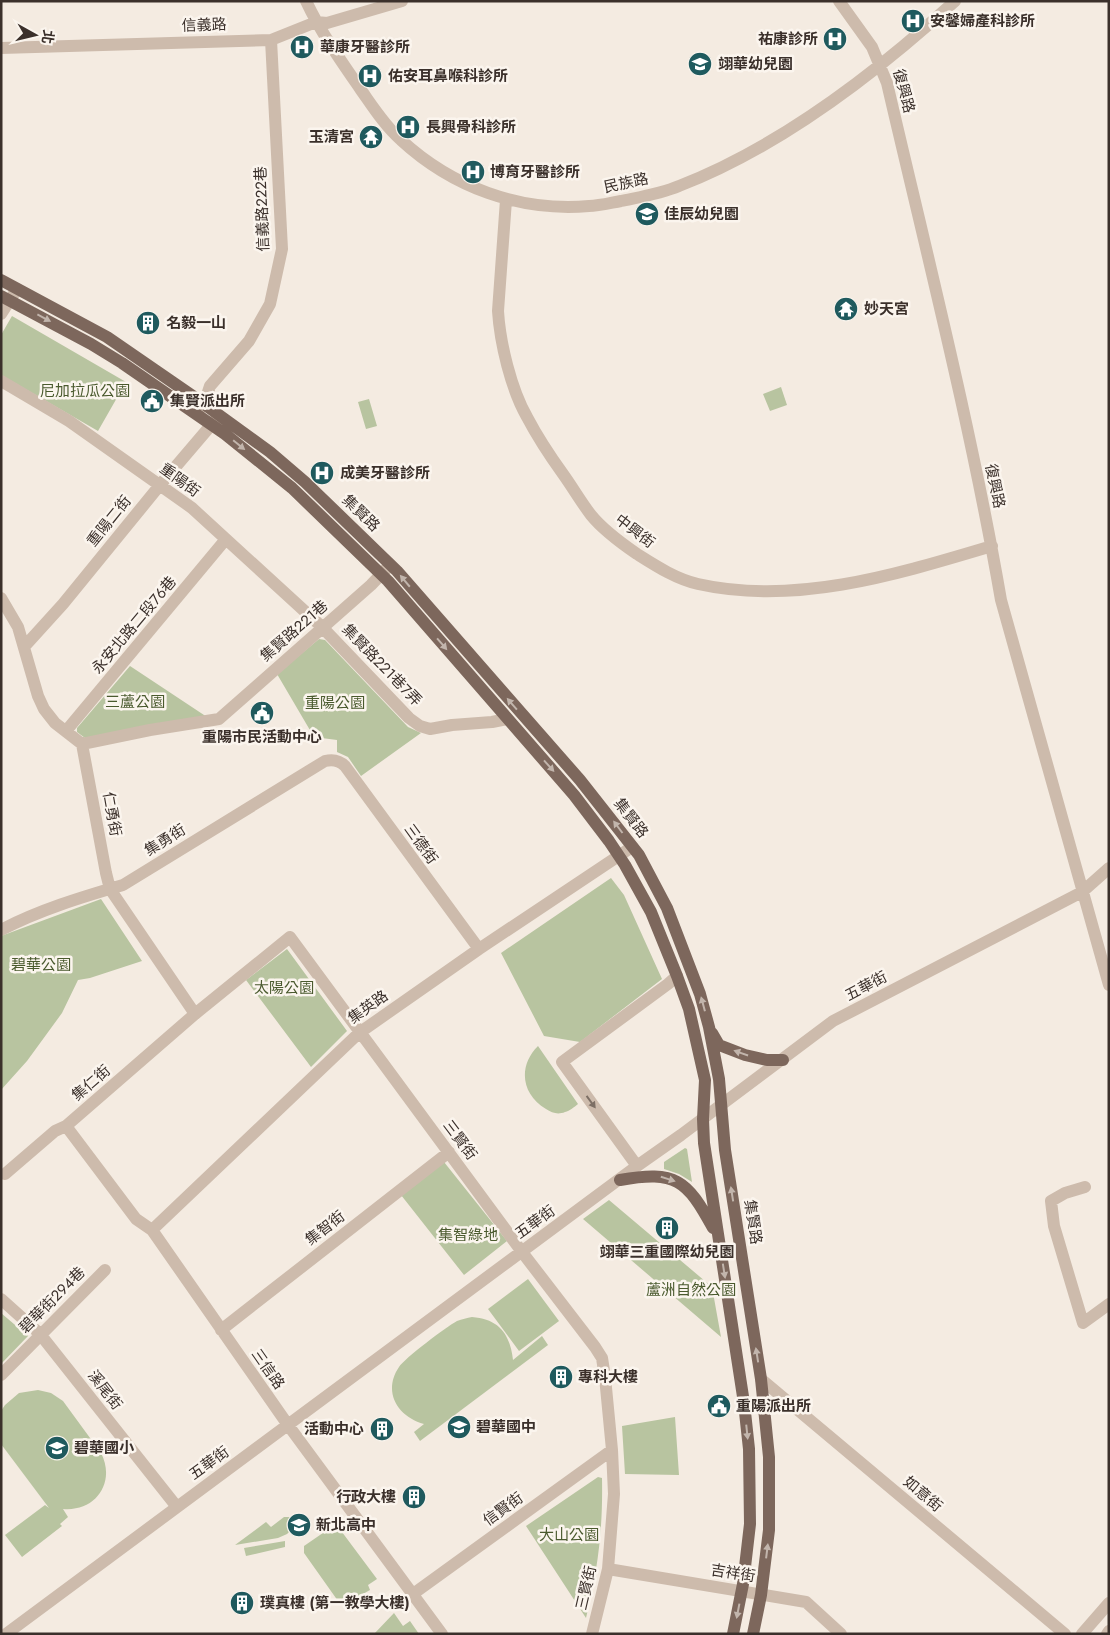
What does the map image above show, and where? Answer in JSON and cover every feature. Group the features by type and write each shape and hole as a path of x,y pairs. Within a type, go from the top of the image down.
{"main road":[{"name":"集賢路","path":"1,280 107,337 215,420 225,434 292,488 386,569 580,780 643,862 667,908 700,994 709,1027 722,1103 725,1150 761,1379 769,1457 769,1530 762,1595 753,1634"},
{"name":"集賢路","path":"5,298 91,344 200,409"},
{"name":"集賢路","path":"386,569 507,719 574,795 618,856 651,912 689,1010 705,1080 704,1143 744,1403 749,1449 750,1524 742,1591 733,1634"},
{"path":"709,1027 719,1044 724,1047 756,1058 783,1060"},
{"path":"620,1180 644,1176 664,1177 682,1184 695,1196 719,1240"}],"street":[{"name":"民族路","path":"306,1 316,22 370,102 399,139 436,167 459,181 506,200 549,206 590,206 642,197 679,187 757,149 799,123 880,66 911,42 955,1"},
{"name":"信義路","path":"1,48 271,40 316,22 327,23 402,1"},
{"name":"復興路","path":"839,1 872,47 889,92 992,546 1001,600 1109,985"},
{"name":"信義路222巷","path":"200,409 210,386 249,341 270,304 282,249 271,40"},
{"name":"中興街","path":"506,200 498,311 499,326 508,369 526,416 556,464 592,516 621,543 662,570 681,579 697,584 761,591 826,586 900,573 992,546"},
{"path":"1,314 5,298 17,289"},
{"name":"重陽街","path":"1,381 69,422 192,508 322,627"},
{"name":"重陽二街","path":"24,647 63,604 215,420"},
{"name":"永安北路二段76巷","path":"66,731 226,539"},
{"name":"集賢路221巷","path":"82,744 150,730 219,719 386,569"},
{"path":"1,598 18,627 38,696 44,709 55,723 82,744"},
{"name":"集賢路221巷7弄","path":"322,627 409,718 420,726 430,729 507,719"},
{"name":"仁勇街","path":"82,744 110,889"},
{"name":"集勇街","path":"2,927 123,885 324,761 336,760"},
{"name":"三德街","path":"336,760 345,766 479,949"},
{"name":"集英路","path":"152,1230 359,1033 479,949 632,847"},
{"name":"五華街","path":"6,1634 833,1022 1082,892 1109,868"},
{"path":"110,889 195,1014"},
{"name":"三賢街","path":"195,1014 290,937 359,1033 595,1347 602,1358 608,1397 614,1517 608,1569 592,1634"},
{"path":"637,1166 562,1062 677,976"},
{"name":"集仁街","path":"5,1174 55,1131 66,1126 195,1014"},
{"name":"三信路","path":"66,1126 136,1220 152,1230 288,1425 442,1634"},
{"name":"集智街","path":"221,1330 449,1152"},
{"path":"1085,1187 1065,1193 1051,1201 1054,1226 1083,1323 1109,1304"},
{"name":"碧華街294巷","path":"1,1375 105,1270"},
{"name":"溪尾街","path":"1,1299 40,1334 176,1507"},
{"name":"如意街","path":"761,1379 1065,1634"},
{"name":"信賢街","path":"413,1594 612,1450"},
{"name":"吉祥街","path":"608,1569 806,1602 841,1634"},
{"path":"1082,1634 1109,1603"}],"green space":[{"name":"尼加拉瓜公園","path":"12,316 126,382 98,431 1,375 1,335"},
{"path":"781,387 787,405 770,411 763,394"},
{"path":"369,399 377,426 366,429 358,402"},
{"name":"重陽公園","path":"319,639 325,640 408,727 421,733 361,776 348,757 337,752 337,740 314,737 277,674"},
{"name":"三蘆公園","path":"130,666 207,717 85,738 77,732 77,728"},
{"path":"611,878 624,895 662,979 580,1042 544,1036 501,953"},
{"name":"碧華公園","path":"101,899 142,961 78,980 62,1013 27,1061 1,1090 1,936"},
{"name":"太陽公園","path":"287,949 347,1031 311,1067 246,980"},
{"path":"538,1046 578,1104 569,1111 557,1113 548,1110 531,1096 527,1088 525,1071 527,1062"},
{"path":"685,1148 687,1149 692,1182 679,1174 664,1169 664,1162"},
{"name":"集智綠地","path":"444,1162 507,1241 464,1275 401,1195"},
{"name":"蘆洲自然公園","path":"609,1200 712,1287 721,1337 583,1219"},
{"path":"528,1279 559,1321 519,1351 488,1309"},
{"path":"1,1313 28,1336 1,1364"},
{"path":"472,1317 489,1321 502,1330 509,1343 513,1360 542,1336 548,1345 420,1441 414,1432 424,1424 407,1416 395,1402 392,1385 394,1376 399,1367 409,1357 444,1329 457,1321"},
{"path":"38,1390 51,1393 63,1401 101,1453 106,1474 100,1493 93,1500 85,1506 75,1509 63,1509 68,1517 60,1524 62,1526 22,1557 5,1535 45,1505 49,1508 1,1444 1,1411 19,1393"},
{"path":"675,1417 679,1475 625,1474 622,1426"},
{"name":"大山公園","path":"598,1477 602,1478 601,1532 597,1566 586,1618 526,1526"},
{"path":"284,1517 292,1517 297,1524 287,1534 278,1538 235,1545 266,1522 271,1527"},
{"path":"336,1524 377,1579 368,1585 370,1590 347,1603 338,1601 304,1553 304,1546"},
{"path":"285,1541 285,1547 246,1556 244,1548"},
{"path":"394,1613 403,1626 410,1621 419,1634 374,1634"}],"place":[{"name":"安馨婦產科診所","path":"913,21"},
{"name":"祐康診所","path":"835,39"},
{"name":"華康牙醫診所","path":"302,47"},
{"name":"翊華幼兒園","path":"700,64"},
{"name":"佑安耳鼻喉科診所","path":"370,76"},
{"name":"長興骨科診所","path":"408,127"},
{"name":"玉清宮","path":"371,137"},
{"name":"博育牙醫診所","path":"473,172"},
{"name":"佳辰幼兒園","path":"647,214"},
{"name":"妙天宮","path":"846,309"},
{"name":"名毅一山","path":"148,323"},
{"name":"集賢派出所","path":"152,401"},
{"name":"成美牙醫診所","path":"322,473"},
{"name":"重陽市民活動中心","path":"262,713"},
{"name":"翊華三重國際幼兒園","path":"667,1228"},
{"name":"專科大樓","path":"561,1377"},
{"name":"重陽派出所","path":"719,1406"},
{"name":"碧華國中","path":"459,1427"},
{"name":"活動中心","path":"382,1429"},
{"name":"碧華國小","path":"57,1448"},
{"name":"行政大樓","path":"414,1497"},
{"name":"新北高中","path":"299,1525"},
{"name":"璞真樓 (第一教學大樓)","path":"242,1603"}]}
